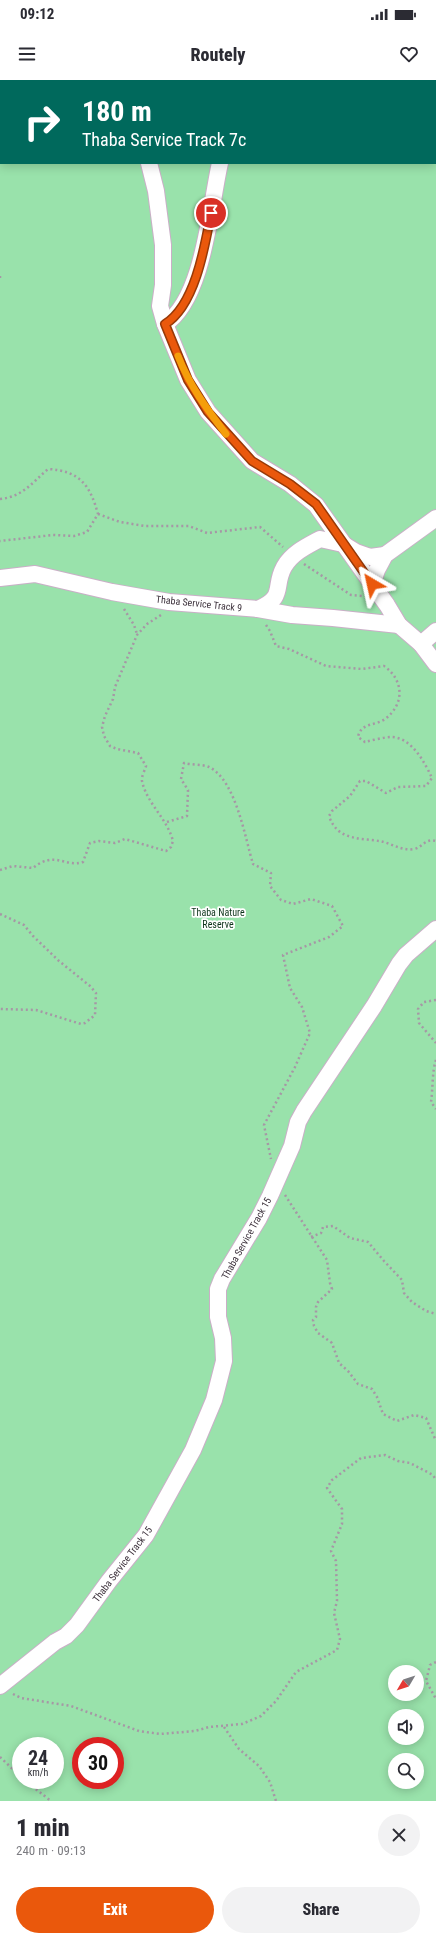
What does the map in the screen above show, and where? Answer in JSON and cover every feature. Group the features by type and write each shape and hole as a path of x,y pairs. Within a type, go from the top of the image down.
{"street":[{"path":"149,164 156,191 163,245 163,285 160,306 165,324 188,380 208,412 234,443 252,461 290,484 316,504 399,625 421,644 436,664"},
{"path":"165,324 179,312 192,291 205,244 220,164"},
{"path":"372,584 385,555 436,518"},
{"path":"258,609 268,604 276,596 283,569 293,557 303,548 320,538 343,544 356,552 370,557 385,555"},
{"name":"Thaba Service Track 9","path":"0,578 35,574 112,592 180,603 258,609 292,615 399,625"},
{"path":"421,644 436,631"},
{"name":"Thaba Service Track 15","path":"0,1686 55,1642 66,1636 146,1535 193,1450 214,1400 224,1361 223,1338 218,1317 218,1289 228,1266 259,1218 292,1146 298,1122 304,1111 406,955 436,929"}],"path":[{"path":"0,498 12,498 23,491 48,469 60,470 77,476 85,484 93,496 98,514 87,532 74,536 53,536 0,541"},
{"path":"98,514 120,522 145,526 189,526 207,532 260,527 293,557 351,595 381,597"},
{"path":"0,870 13,866 33,868 41,861 52,860 66,860 76,864 82,862 90,843 99,840 115,843 125,840 166,851 171,847 173,841 167,822 154,808 152,799 147,795 142,780 146,766 143,760 138,753 117,749 110,746 104,736 102,727 105,716 113,699 115,687 137,635 147,624 180,603"},
{"path":"122,606 127,611 137,635"},
{"path":"258,609 276,646 289,649 326,666 350,669 384,666 394,673 400,687 400,697 395,706 387,718 380,723 365,726 358,737 365,742 395,737 410,746 424,762 432,778 426,786 398,787 386,793 366,781 360,781 350,796 332,811 329,816 332,823 349,837 358,840 383,842 400,848 413,849 420,847 425,841 436,841"},
{"path":"167,822 188,816 188,790 181,779 184,763 209,767 222,779 238,806 253,864 271,873 270,886 281,900 293,904 311,899 332,906 343,926 329,937 284,955 290,988 302,1007 310,1033 264,1125 276,1180 327,1260 332,1289 318,1302 316,1307 316,1317 313,1320 314,1326 318,1333 332,1343 339,1363 348,1371 358,1384 372,1389 377,1397 383,1414 397,1420 414,1415 426,1418 431,1425 433,1438 436,1441"},
{"path":"0,914 24,925 58,961 90,986 96,993 96,1004 95,1015 85,1023 81,1024 72,1019 36,1010 0,1009"},
{"path":"436,1000 424,1002 418,1009 419,1023 436,1043"},
{"path":"436,1060 434,1066 434,1085 431,1102 436,1109"},
{"path":"311,1237 321,1234 323,1227 333,1226 350,1238 368,1242 384,1262 402,1280 404,1292 412,1302 426,1311 436,1314"},
{"path":"0,1686 21,1698 71,1706 139,1731 160,1734 242,1724 261,1716 276,1701 296,1672 337,1650 340,1639 334,1613 337,1601 336,1561 331,1551 342,1524 342,1509 327,1488 332,1480 362,1458 385,1455 398,1461 410,1463 433,1475 436,1480"},
{"path":"436,1662 430,1665 426,1681 436,1699"},
{"path":"224,1727 239,1749 259,1766 270,1782 276,1801"},
{"path":"0,1757 12,1768"},
{"path":"36,1789 51,1801"}],"green space":[{"name":"Thaba Nature Reserve","path":"0,164 436,164 436,1801 0,1801"}],"slow traffic":[{"path":"178,356 188,380 208,412 226,434"}],"route":[{"path":"211,213 204,251 194,280 192,291 179,312 172,320 165,324 188,380 208,412 234,443 252,461 290,484 316,504 372,584"}]}
